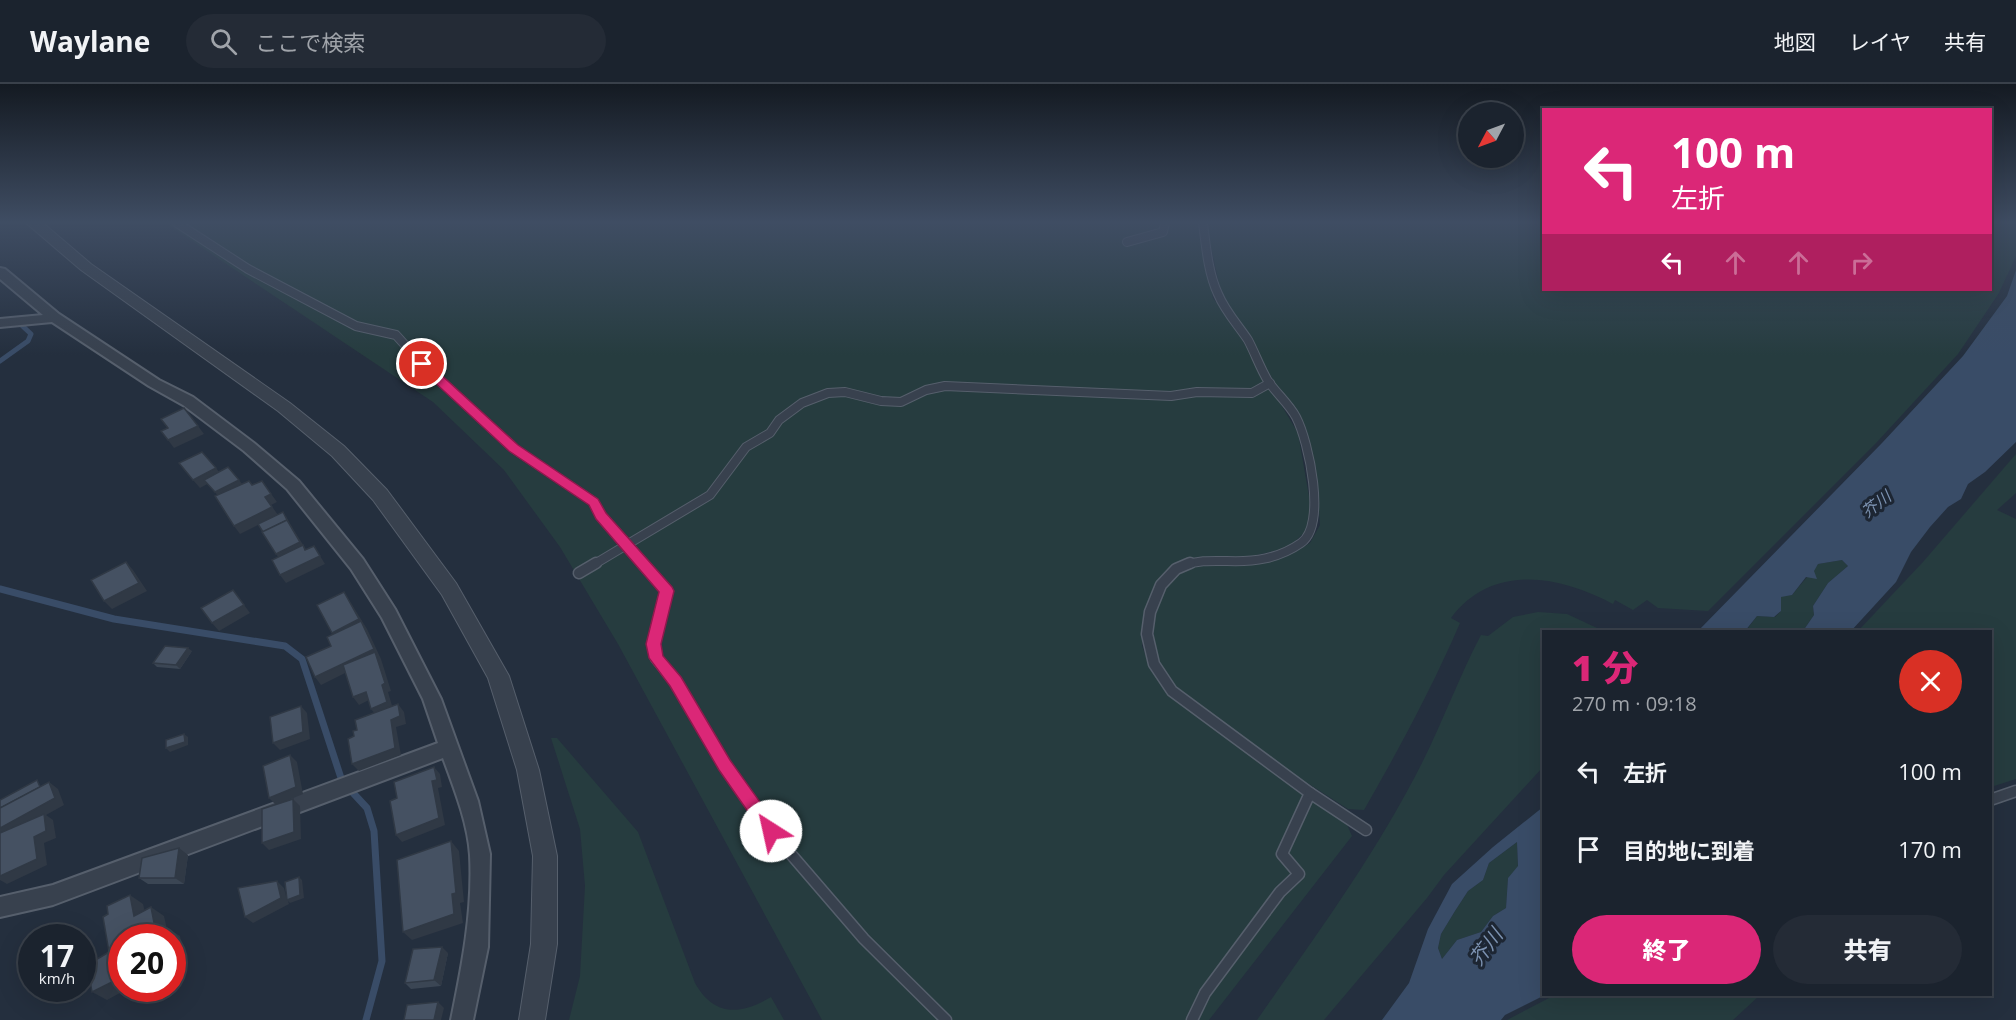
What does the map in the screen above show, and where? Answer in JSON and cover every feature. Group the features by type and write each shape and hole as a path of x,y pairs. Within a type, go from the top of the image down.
{"street":[{"path":"87,267 284,407 338,451 380,495 449,589 498,676 528,771 545,856 544,944 532,1020"},
{"path":"0,272 54,316 154,383 188,400 249,447 293,485 357,564 389,614 432,699 468,801 480,854 477,947 462,1020"},
{"path":"0,323 54,316"},
{"path":"0,907 53,895 449,747"}],"lane":[{"path":"245,267 356,326 396,335 422,364 513,448 594,502 600,516 667,591 654,644 656,658 675,681 724,765 771,831 864,939 946,1020"},
{"path":"1212,267 1217,291 1249,342 1270,383 1296,417 1304,441 1313,490 1315,520 1309,537 1289,551 1272,557 1239,561 1204,560 1181,565 1171,572 1156,591 1149,618 1148,647 1156,670 1172,692 1310,793 1366,830"},
{"path":"579,573 710,495 746,447 770,433 779,420 802,404 828,393 845,392 881,401 901,402 926,390 945,386 1171,396 1197,392 1252,393 1270,383"},
{"path":"1992,799 2016,792"},
{"path":"1192,1020 1205,993 1280,892 1299,874 1282,854 1310,793"}],"green space":[{"path":"230,267 1207,267 1213,298 1232,323 1298,433 1311,518 1306,531 1288,548 1248,557 1203,557 1170,567 1159,579 1152,593 1145,618 1142,646 1151,670 1168,694 1263,764 1345,820 1352,836 1209,1020 822,1020 618,644 560,547 504,470 433,402"},
{"path":"1215,267 1542,267 1542,291 1992,291 1992,267 2011,267 1999,293 1958,354 1877,442 1708,611 1658,608 1647,600 1633,610 1615,600 1613,604 1571,586 1549,581 1506,582 1486,589 1468,600 1451,618 1460,623 1415,718 1364,810 1348,809 1276,763 1174,686 1164,673 1154,646 1154,621 1161,590 1175,576 1197,564 1263,563 1287,556 1310,543 1320,525 1318,497 1306,438 1242,325 1221,293"},
{"path":"2016,454 2016,493 1997,510 2016,519 2016,779 1992,787 1992,630 1859,630 1923,562"},
{"path":"1842,560 1848,566 1828,583 1813,606 1814,615 1804,630 1746,630 1757,616 1775,617 1781,611 1781,596 1792,595 1818,564"},
{"path":"1538,612 1567,614 1597,628 1596,630 1542,630 1542,768 1444,875 1324,1020 1257,1020 1385,830 1422,763 1481,635 1488,636 1513,617"},
{"path":"551,738 557,738 638,832 695,983 702,994 719,1007 729,1010 749,1007 771,997 784,1020 569,1020 580,976 585,886 580,829"},
{"path":"1517,842 1518,867 1508,878 1506,908 1493,916 1481,932 1457,940 1442,959 1438,948 1441,934 1455,911 1468,891 1483,880 1489,863"},
{"path":"1550,996 1759,996 1733,1020 1507,1020"}],"water":[{"name":"芥川","path":"2016,270 2016,442 1985,472 1968,484 1961,499 1948,507 1930,527 1911,552 1896,582 1852,630 1804,630 1814,615 1813,606 1828,583 1848,566 1842,560 1818,564 1814,571 1817,579 1806,577 1792,595 1781,597 1781,611 1774,617 1757,616 1746,630 1699,630 1882,443 1963,356 2007,296"},
{"name":"芥川","path":"1542,808 1543,996 1505,1015 1501,1020 1382,1020 1409,983 1428,929 1452,884","holes":["1517,842 1518,866 1508,878 1506,908 1493,916 1481,932 1457,940 1442,959 1438,948 1441,934 1468,891 1483,880 1489,863"]}],"building":[{"path":"184,408 198,426 168,440 161,431 168,428 161,419"},
{"path":"202,452 216,468 193,480 179,463"},
{"path":"228,467 239,480 215,492 204,480"},
{"path":"249,481 252,485 262,481 271,494 265,497 272,507 234,526 215,496"},
{"path":"283,512 287,520 263,532 258,524"},
{"path":"287,520 300,542 276,554 262,532"},
{"path":"303,545 305,550 314,546 320,556 280,575 272,560"},
{"path":"126,562 139,583 104,601 91,580"},
{"path":"233,590 244,605 212,623 201,608"},
{"path":"344,592 359,619 332,633 317,605"},
{"path":"361,621 374,649 315,677 306,657 331,646 327,637"},
{"path":"165,646 188,648 176,665 153,663"},
{"path":"375,652 385,683 382,685 387,702 371,709 366,692 353,697 343,665"},
{"path":"398,704 400,716 391,720 395,748 352,764 348,739 354,736 353,731 357,730 355,720"},
{"path":"301,706 303,732 273,743 270,717"},
{"path":"184,734 185,742 166,748 166,740"},
{"path":"290,755 296,787 269,798 263,766"},
{"path":"434,767 437,780 432,781 439,818 396,835 390,801 397,798 394,782"},
{"path":"37,780 40,787 0,808 0,800"},
{"path":"49,782 55,798 0,828 0,808"},
{"path":"293,799 294,832 262,843 262,809"},
{"path":"44,814 46,831 34,837 37,859 0,876 0,833"},
{"path":"451,841 456,893 452,894 454,914 403,932 397,860"},
{"path":"179,848 175,878 139,878 142,858"},
{"path":"299,877 300,895 287,900 285,882"},
{"path":"277,881 281,898 245,917 238,888"},
{"path":"130,895 134,916 151,907 154,924 108,924 108,946 103,917 108,914 107,906"},
{"path":"442,947 434,980 405,983 413,949"},
{"path":"108,953 108,984 96,990 96,960"},
{"path":"438,1002 434,1020 404,1020 407,1005"}],"waterway":[{"path":"0,320 15,319 31,334 28,341 0,361"},
{"path":"0,589 114,619 285,646 302,659 342,781 367,808 374,831 382,961 366,1020"}],"route":[{"path":"422,364 513,448 594,502 600,516 667,591 654,644 656,658 675,681 724,765 771,831"}]}
